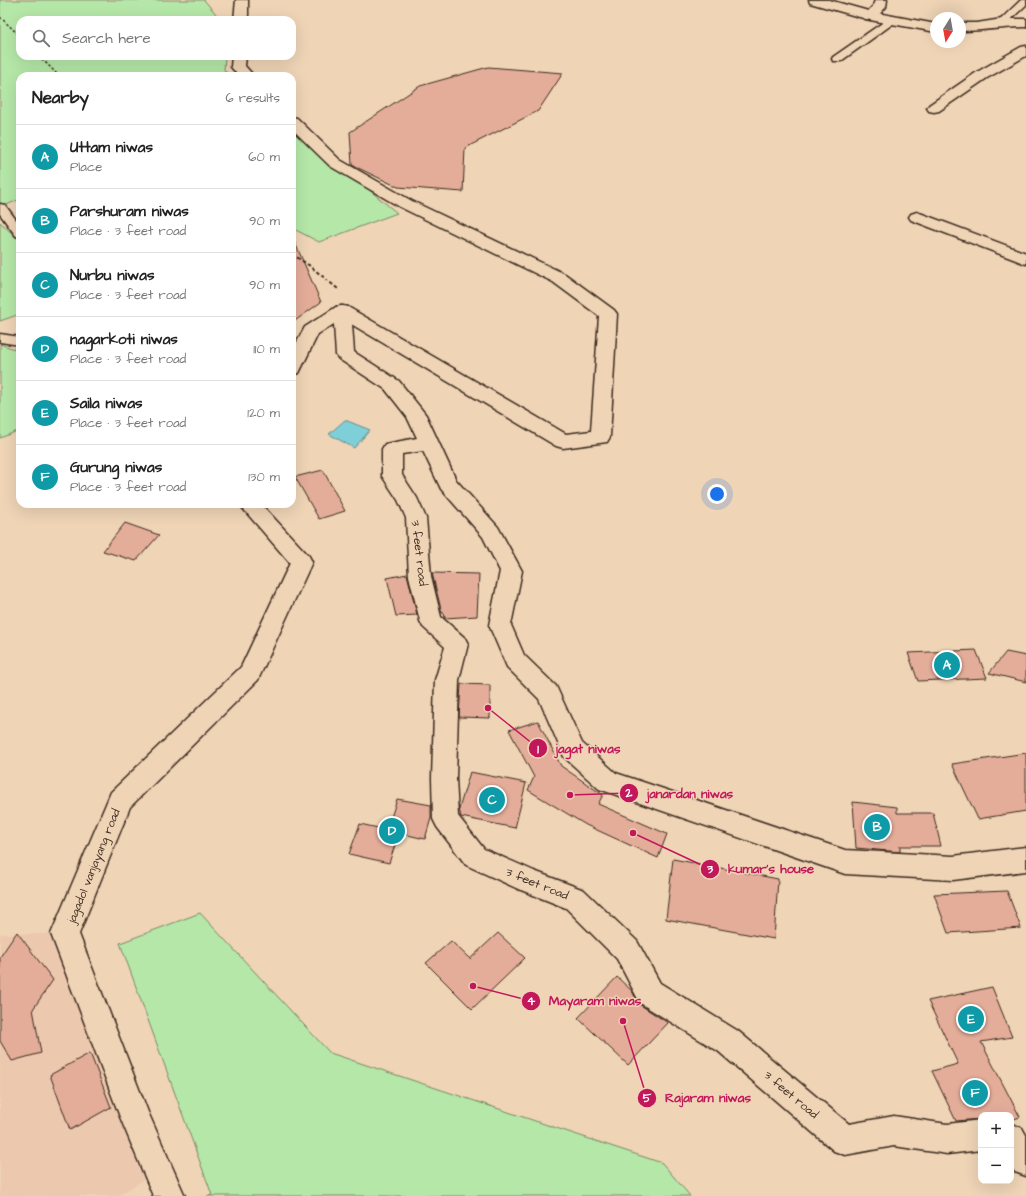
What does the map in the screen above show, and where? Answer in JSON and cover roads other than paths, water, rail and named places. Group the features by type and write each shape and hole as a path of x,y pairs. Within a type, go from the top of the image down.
{"street":[{"path":"241,16 242,0"},
{"path":"815,0 891,21 930,27"},
{"path":"870,16 879,7 881,0"},
{"path":"966,27 977,27 1002,23 1026,23"},
{"path":"934,108 982,75 1026,50"},
{"path":"239,60 238,67 243,72"},
{"path":"296,125 335,163 406,204 559,278 608,314 600,437 563,441 342,311"},
{"path":"917,217 1026,259"},
{"path":"342,311 345,355 392,385 416,415 448,484 490,532 511,571 500,624 516,661 548,693 573,750 608,781 845,862 954,868 1026,859"},
{"path":"296,359 311,331 342,311"},
{"name":"3 feet road","path":"429,443 392,448 392,476 407,498 416,518 420,576 431,621 457,644 447,680 444,778 446,819 475,857 525,880 575,899 627,950 650,993 728,1041 845,1140 894,1131 947,1139 978,1135"},
{"name":"jagadol vanjayang road","path":"169,1196 132,1110 66,934 120,800 250,673 301,562 254,508"},
{"path":"1014,1143 1026,1161"}],"lane":[{"path":"1002,23 1026,0"},
{"path":"837,59 891,21"},
{"path":"1,208 16,228"},
{"path":"0,338 16,340"}],"water":[{"path":"345,420 370,430 354,448 329,434"}],"place":[{"name":"Uttam niwas","path":"947,665"},
{"name":"jagat niwas","path":"488,708"},
{"name":"janardan niwas","path":"570,795"},
{"name":"Nurbu niwas","path":"492,800"},
{"name":"Parshuram niwas","path":"877,827"},
{"name":"nagarkoti niwas","path":"392,831"},
{"name":"kumar's house","path":"633,833"},
{"name":"Mayaram niwas","path":"473,986"},
{"name":"Saila niwas","path":"971,1019"},
{"name":"Rajaram niwas","path":"623,1021"},
{"name":"Gurung niwas","path":"975,1093"}]}
